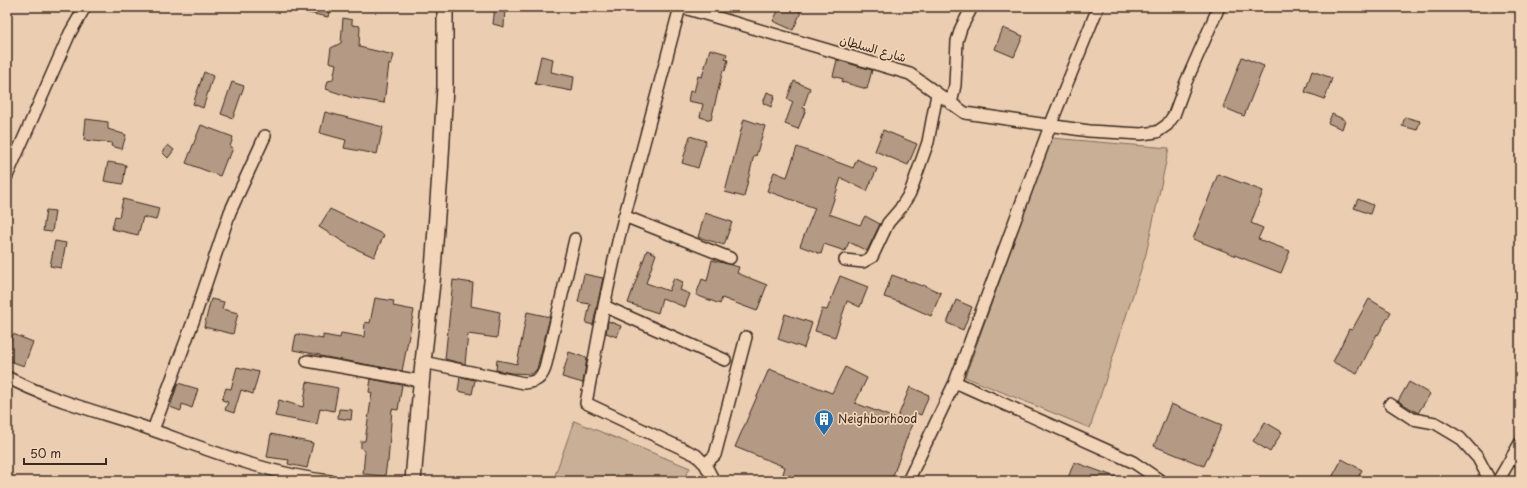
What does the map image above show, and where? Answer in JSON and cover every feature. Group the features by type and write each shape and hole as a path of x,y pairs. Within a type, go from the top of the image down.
{"street":[{"path":"7,176 70,33 85,7"},
{"path":"413,481 421,381 432,283 440,174 445,87 445,7"},
{"path":"681,7 624,216 604,306 586,403 696,455 705,464 714,481"},
{"name":"شارع السلطان","path":"681,7 910,74 965,113 1089,131 1141,134 1157,132 1167,125 1174,115 1186,82 1218,7"},
{"path":"951,104 955,85 957,41 961,28 972,7"},
{"path":"908,481 955,382 1050,126 1098,7"},
{"path":"845,260 863,262 872,257 888,223 900,209 910,193 928,142 937,94"},
{"path":"153,430 194,319 230,212 265,136"},
{"path":"624,216 730,258"},
{"path":"423,362 524,383 538,380 543,375 545,368 575,239"},
{"path":"604,306 725,360"},
{"path":"705,464 715,455 746,338"},
{"path":"307,361 421,381"},
{"path":"7,377 64,400 153,430 220,455 264,469 302,478 330,481"},
{"path":"955,382 1133,462 1161,481"},
{"path":"1390,404 1413,419 1435,423 1460,438 1478,458 1490,481"},
{"path":"1498,481 1520,443"}],"shaded area":[{"path":"1051,138 1169,148 1146,254 1090,428 965,377"},
{"path":"574,421 690,468 682,481 553,481"}],"building":[{"path":"299,7 330,7 328,17 299,11"},
{"path":"495,7 505,7 504,27 493,24"},
{"path":"780,7 789,7 801,12 793,30 773,21"},
{"path":"343,18 352,20 352,25 360,26 359,47 394,55 391,65 389,64 384,103 353,98 326,89 328,81 333,80 336,64 329,62 331,48 341,43"},
{"path":"1003,28 1023,36 1014,57 995,49"},
{"path":"710,49 727,54 725,59 728,60 725,71 723,70 711,120 700,117 703,104 688,101 690,91 694,92 698,76 702,77"},
{"path":"541,56 553,59 551,72 574,77 572,91 535,84"},
{"path":"1242,57 1264,66 1244,116 1223,107"},
{"path":"837,60 872,70 867,89 842,82 843,79 833,76"},
{"path":"1312,71 1332,78 1325,99 1305,92"},
{"path":"204,72 213,76 203,108 193,104"},
{"path":"794,81 810,88 803,108 806,109 798,129 785,124 793,102 787,99"},
{"path":"232,82 244,86 233,118 221,114"},
{"path":"767,92 775,95 771,107 763,103"},
{"path":"325,112 383,127 377,154 344,148 346,140 320,133"},
{"path":"1332,114 1345,120 1342,129 1328,123"},
{"path":"1405,117 1420,121 1417,130 1402,126"},
{"path":"86,119 108,122 108,129 126,135 122,149 111,146 112,143 84,140"},
{"path":"744,119 765,126 756,156 754,155 744,197 725,192"},
{"path":"201,125 233,137 230,147 233,148 229,158 227,158 220,176 186,163"},
{"path":"883,130 917,144 908,165 875,151"},
{"path":"690,136 706,141 698,168 682,163"},
{"path":"168,145 174,150 168,158 162,152"},
{"path":"797,147 853,168 857,159 877,169 867,191 841,178 829,214 860,225 865,216 880,224 867,251 849,242 845,251 824,244 821,254 800,246 815,208 767,191 774,172 787,177"},
{"path":"108,162 126,165 123,184 104,181"},
{"path":"1218,174 1263,191 1251,223 1263,228 1258,239 1290,251 1281,273 1193,239"},
{"path":"123,199 159,208 156,220 143,217 138,235 112,229 115,216 119,217"},
{"path":"1358,199 1373,205 1370,214 1354,208"},
{"path":"330,209 384,235 374,257 352,247 319,227"},
{"path":"46,210 55,211 52,232 43,231"},
{"path":"705,213 732,222 724,245 698,237"},
{"path":"55,241 66,243 61,268 50,266"},
{"path":"647,250 656,254 646,283 669,291 674,278 683,282 680,290 690,294 685,307 662,298 658,313 628,303"},
{"path":"712,260 739,267 737,273 767,285 757,311 722,298 720,304 696,295 702,279 707,281"},
{"path":"584,274 603,278 593,325 586,323 590,304 578,302"},
{"path":"892,275 922,286 923,285 941,293 931,316 900,302 884,297"},
{"path":"840,276 868,287 860,307 847,301 835,337 815,331 822,309 827,310"},
{"path":"453,280 473,283 471,306 500,312 497,338 468,334 465,364 445,359"},
{"path":"375,298 394,301 393,306 414,310 402,371 293,350 296,334 323,339 323,335 340,338 341,333 364,337 365,322 370,323"},
{"path":"211,299 224,302 222,309 238,313 233,334 204,327"},
{"path":"1369,299 1391,312 1378,335 1377,334 1357,374 1333,362 1349,329 1352,330"},
{"path":"956,300 972,307 963,330 947,323"},
{"path":"527,312 550,317 537,369 532,374 511,373 496,370 497,360 517,364"},
{"path":"785,314 812,323 804,348 778,339"},
{"path":"608,321 621,326 617,337 606,333"},
{"path":"13,334 33,342 24,366 7,360 7,350"},
{"path":"569,352 587,358 583,383 562,377"},
{"path":"237,367 259,372 253,394 241,390 234,413 225,410 228,402 222,400 226,388 231,389"},
{"name":"Neighborhood","path":"845,367 867,378 855,403 897,419 910,387 929,395 921,415 916,413 891,481 781,481 785,467 735,447 769,369 832,393"},
{"path":"460,377 475,380 472,394 458,391"},
{"path":"371,379 402,385 398,410 392,409 388,462 385,476 363,474 365,451 361,448 361,441 365,441 372,393 369,392"},
{"path":"307,382 338,388 334,411 320,408 317,424 275,416 279,400 303,407"},
{"path":"1409,382 1430,394 1418,413 1398,401"},
{"path":"178,383 198,389 192,408 182,404 181,411 170,407"},
{"path":"1171,404 1222,425 1204,466 1154,446"},
{"path":"339,409 352,410 351,420 338,418"},
{"path":"1265,422 1282,432 1270,452 1253,441"},
{"path":"271,434 313,443 307,468 288,464 289,460 267,457"},
{"path":"1342,459 1362,470 1356,481 1330,481"},
{"path":"1074,462 1124,480 1124,481 1067,481"}],"place":[{"name":"Neighborhood","path":"824,436"}]}
